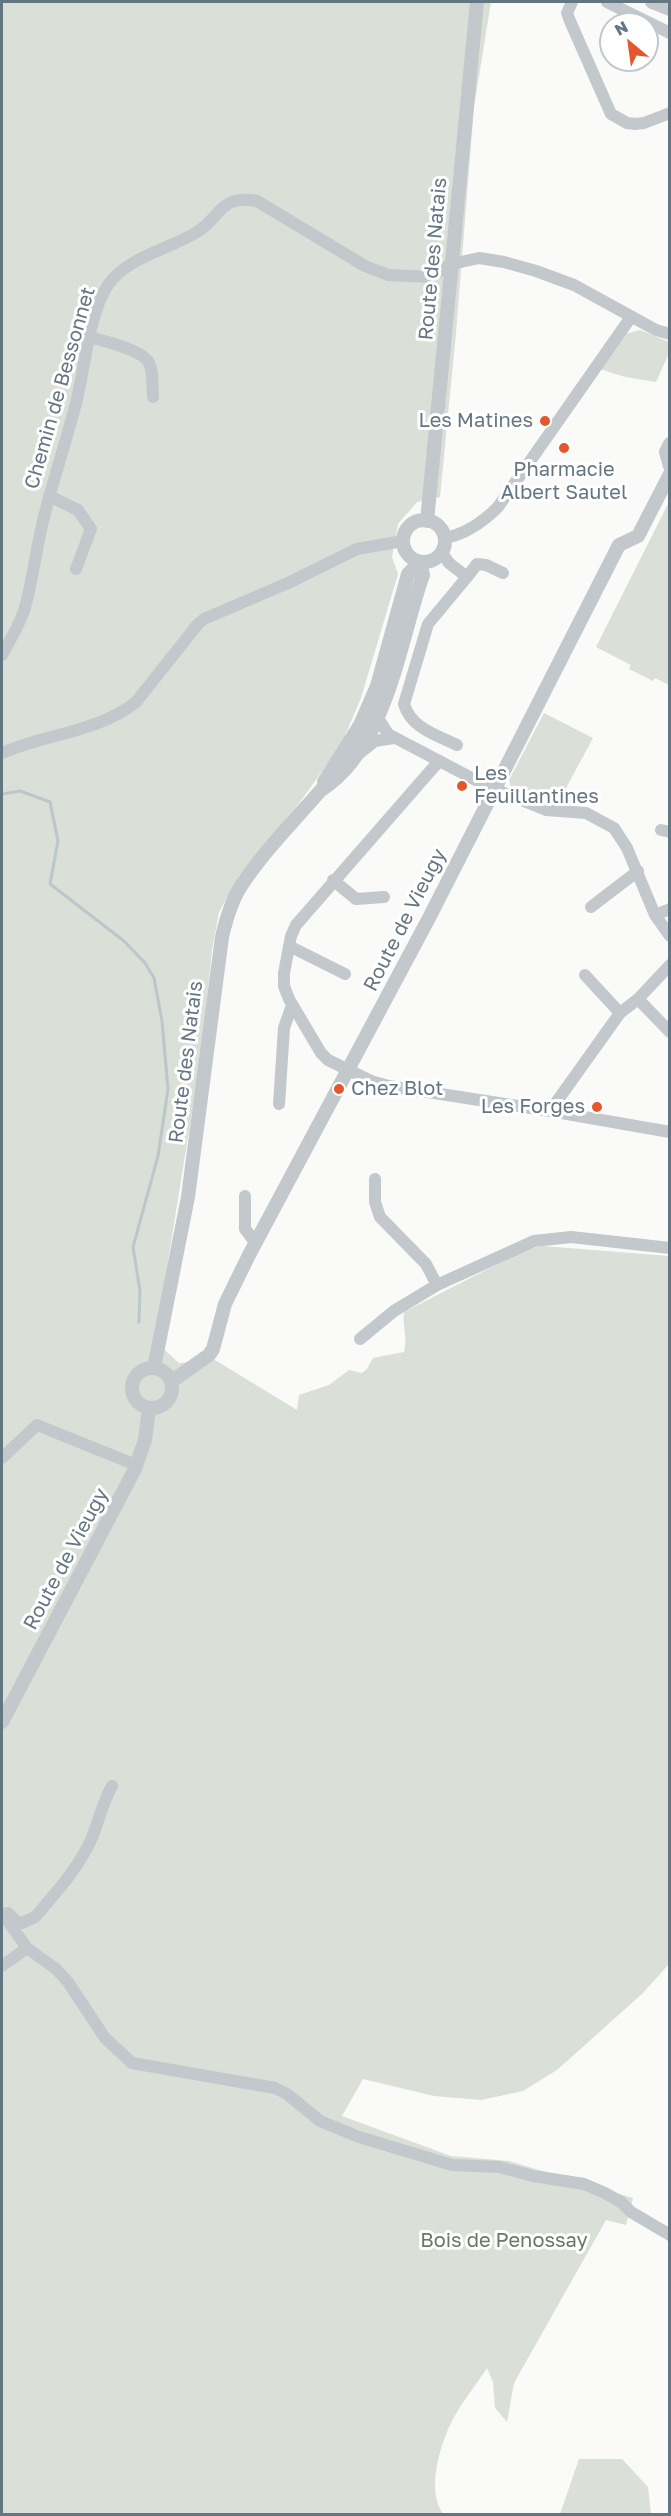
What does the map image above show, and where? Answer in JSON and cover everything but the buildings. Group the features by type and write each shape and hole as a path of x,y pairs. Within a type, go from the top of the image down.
{"street":[{"name":"Route des Natais","path":"427,521 477,2"},
{"path":"572,2 567,13 611,114 627,123 635,124 644,123 669,113"},
{"path":"607,2 669,33"},
{"path":"652,2 669,9"},
{"name":"Chemin de Bessonnet","path":"2,655 24,610 49,496 77,399 90,336 109,284 123,270 200,231 219,210 245,199 258,201 365,266 388,274 430,277 452,264 479,258 536,271 581,288 656,330 669,334"},
{"path":"445,538 456,536 478,524 498,507 632,317"},
{"path":"90,336 137,353 147,360 153,396"},
{"path":"669,444 666,452 669,466"},
{"name":"Route de Vieugy","path":"172,1381 209,1355 213,1349 225,1304 255,1242 349,1071 496,789 619,545 638,536 669,474"},
{"path":"49,496 78,510 91,529 76,569"},
{"path":"427,521 439,526 445,538 442,552 428,562 420,562 408,554 403,541 405,534 413,524 427,521"},
{"path":"2,753 97,723 126,710 136,702 204,619 288,583 357,549 403,541"},
{"path":"442,552 449,563 467,576"},
{"name":"Route des Natais","path":"321,790 325,778 360,725 377,686 408,574 420,562"},
{"name":"Route des Natais","path":"154,1368 188,1197 222,937 229,911 240,887 263,856 321,790 333,782 354,759 378,718 423,575 420,562"},
{"path":"457,745 417,725 407,715 404,704 428,624 477,564 486,565 503,573"},
{"path":"377,686 378,718 388,734 394,738 496,789 546,810 586,813 606,822 621,836 655,915 669,936"},
{"path":"354,759 375,741 394,738"},
{"path":"439,761 296,925 289,946 284,980 286,992 321,1053 349,1071 389,1086 669,1132"},
{"path":"591,907 638,871"},
{"path":"333,880 356,899 384,897"},
{"path":"655,915 669,909"},
{"path":"289,946 345,974"},
{"path":"549,1111 620,1012 638,999 669,965"},
{"path":"585,975 620,1012"},
{"path":"638,999 669,1032"},
{"path":"279,1104 284,1028 292,1005"},
{"path":"375,1179 375,1202 380,1217 426,1264 436,1285"},
{"path":"245,1196 245,1229 255,1242"},
{"path":"360,1340 394,1311 436,1285 534,1240 571,1237 669,1248"},
{"path":"154,1368 166,1373 172,1381 172,1395 161,1407 149,1409 136,1402 131,1388 139,1372 154,1368"},
{"name":"Route de Vieugy","path":"2,1722 136,1466 145,1440 149,1409"},
{"path":"2,1458 37,1425 136,1466"},
{"path":"2,1905 17,1922 22,1923 35,1917 71,1876 89,1844 104,1799 112,1786"},
{"path":"2,1913 27,1948 56,1969 68,1982 105,2038 132,2063 275,2088 287,2094 320,2121 359,2137 452,2165 500,2167 533,2176 584,2184 621,2202 631,2212 669,2235"},
{"path":"2,1966 27,1948"}],"green space":[{"name":"Bois de Penossay","path":"2,2 491,2 474,107 440,497 417,502 398,524 392,557 398,574 361,698 341,745 300,802 239,876 219,912 212,950 201,1057 155,1341 179,1363 215,1360 297,1410 299,1395 329,1385 349,1370 362,1373 373,1358 404,1352 404,1312 527,1249 543,1246 669,1256 669,1964 643,1993 557,2070 523,2091 481,2100 434,2096 363,2079 342,2116 451,2156 509,2161 633,2198 626,2225 606,2220 514,2383 507,2422 495,2408 493,2382 487,2368 457,2413 444,2441 435,2480 438,2504 443,2514 2,2514"},
{"path":"640,330 669,342 669,353 656,382 625,377 600,369 626,334"},
{"path":"669,502 669,685 655,678 653,681 629,669 631,665 596,647"},
{"path":"544,713 593,738 567,786 563,804 542,803 511,787 509,780"},
{"path":"579,2459 622,2459 648,2487 651,2514 560,2514"}],"waterway":[{"path":"2,794 20,791 50,802 58,841 50,884 124,941 145,963 154,978 162,1021 168,1089 158,1156 133,1247 140,1291 139,1322"}],"place":[{"name":"Les Matines","path":"545,421"},
{"name":"Pharmacie Albert Sautel","path":"564,448"},
{"name":"Les Feuillantines","path":"462,786"},
{"name":"Chez Blot","path":"339,1089"},
{"name":"Les Forges","path":"597,1107"}]}
